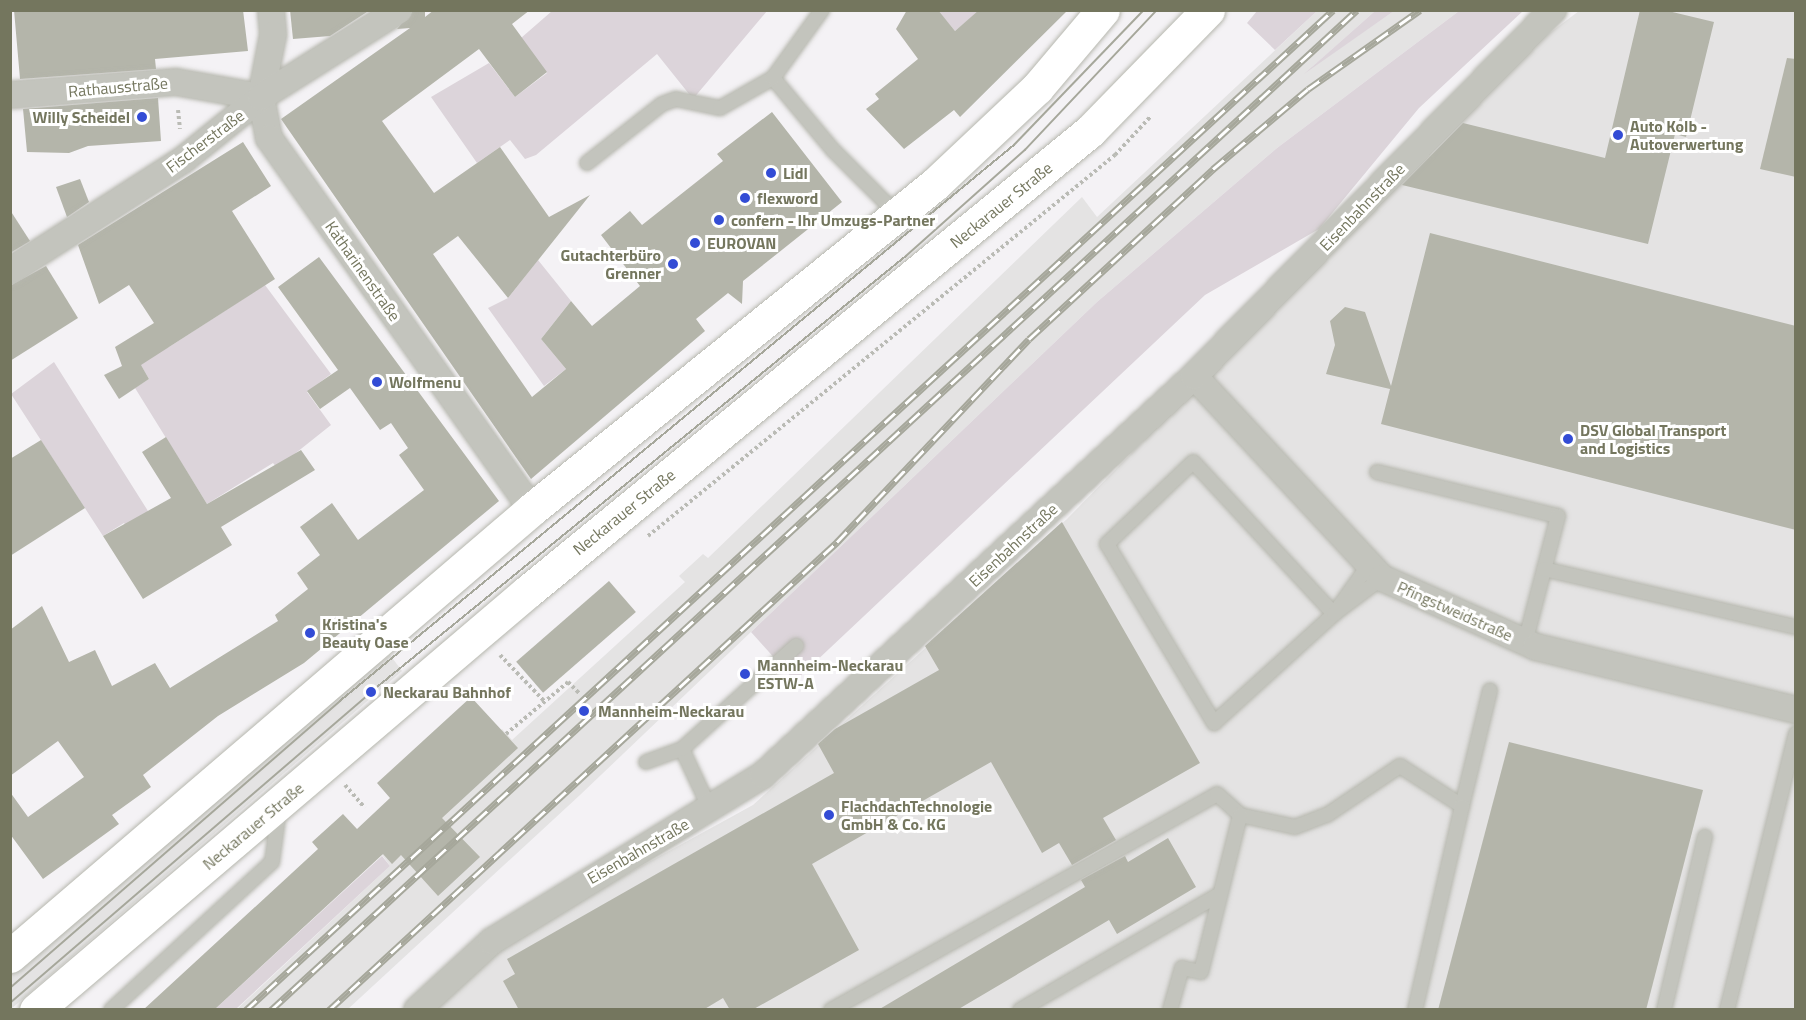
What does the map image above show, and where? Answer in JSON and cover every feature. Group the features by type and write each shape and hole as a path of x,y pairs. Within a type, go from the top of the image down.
{"main road":[{"path":"10,956 532,509 897,214 1037,88 1103,10"},
{"name":"Neckarauer Straße","path":"36,1010 527,592 1090,131 1208,10"}],"street":[{"name":"Katharinenstraße","path":"271,10 273,34 261,97 269,138 532,509"},
{"name":"Fischerstraße","path":"10,271 183,160 261,97 399,10"},
{"name":"Eisenbahnstraße","path":"417,1010 492,941 763,775 1194,376 1553,10"},
{"name":"Rathausstraße","path":"10,95 176,82 261,97"},
{"name":"Pfingstweidstraße","path":"1194,376 1375,572 1525,643 1796,710"}],"lane":[{"path":"587,163 662,104 676,99 720,108 773,78 822,10"},
{"path":"773,78 833,150 897,214"},
{"path":"1334,614 1193,462 1107,544 1214,723 1334,614 1375,572"},
{"path":"1377,472 1558,516 1525,643"},
{"path":"1544,568 1796,627"},
{"path":"646,762 682,749 796,646"},
{"path":"1415,1010 1490,690"},
{"path":"1727,1010 1793,757 1796,733"},
{"path":"682,749 710,809"},
{"path":"831,1010 1217,794 1240,815 1295,827 1327,815 1400,766 1462,806"},
{"path":"111,1010 272,862 281,802"},
{"path":"1170,1010 1182,968 1201,972 1240,815"},
{"path":"1664,1010 1705,837"},
{"path":"1023,1009 1220,894"}],"path":[{"path":"176,82 183,160"},
{"path":"497,652 545,702"},
{"path":"506,734 568,682 579,693"},
{"path":"345,785 365,808"}],"shaded area":[{"path":"552,11 767,11 693,99 657,54 536,155 525,159 510,140 477,163 431,97 489,63 515,97 547,73 521,38"},
{"path":"938,11 979,11 955,31"},
{"path":"1257,11 1317,11 1275,50 1247,23"},
{"path":"1317,11 1375,11 1311,68 1394,11 1459,11 1277,148 1097,302 580,795 348,1009 236,1010 390,866 375,845 502,729 512,740 685,582 679,576 703,554 708,558 1082,197 1097,217"},
{"path":"1375,11 1394,11 1304,74"},
{"path":"1459,11 1523,11 1419,108 1319,229 1205,295 795,681 751,632 1097,302 1277,148"},
{"path":"1579,11 1795,11 1795,1009 428,1010 469,972 538,923 753,805 1067,519 1527,50"},
{"path":"538,260 571,301 541,339 566,369 544,386 488,308 508,298"},
{"path":"265,285 331,374 307,392 331,425 277,468 273,463 207,504 135,388 149,379 136,357 169,347"},
{"path":"54,362 148,511 134,540 124,523 103,536 11,394"},
{"path":"390,655 402,671 11,1009 10,976 375,657 380,663"},
{"path":"382,856 390,866 236,1009 214,1010"}],"building":[{"path":"14,10 243,10 248,51 155,59 156,69 20,79"},
{"path":"290,10 370,10 330,36 293,39"},
{"path":"414,10 425,10 425,17 434,10 530,10 512,24 547,72 515,97 479,49 382,121 434,193 500,147 549,217 590,195 508,298 458,236 433,254 532,397 566,369 541,339 571,301 592,326 640,286 601,235 630,211 642,225 723,161 717,154 772,112 842,202 743,281 742,304 728,293 696,319 705,331 531,479 281,119 410,28 397,29"},
{"path":"907,10 938,10 955,31 979,10 1068,10 960,117 954,110 904,149 866,109 879,99 875,94 918,59 896,29"},
{"path":"1640,10 1664,10 1714,22 1686,137 1675,134 1648,244 1402,185 1463,123 1605,158"},
{"path":"1787,58 1796,59 1796,177 1760,169"},
{"path":"158,98 161,141 88,146 69,153 27,152 23,109"},
{"path":"243,142 271,186 232,211 275,279 141,365 149,379 119,399 104,375 122,366 115,347 154,323 129,285 99,304 78,245"},
{"path":"80,179 89,202 67,217 56,187"},
{"path":"10,210 30,241 10,253"},
{"path":"1430,233 1796,326 1796,530 1381,424 1390,389 1326,374 1335,345 1330,321 1345,307 1365,312 1391,386"},
{"path":"319,257 499,501 304,663 218,716 143,775 151,787 112,815 119,824 43,879 10,834 10,792 28,817 84,777 58,741 10,776 10,630 42,606 69,662 95,650 112,686 155,663 170,688 278,621 275,615 308,589 297,573 320,555 300,527 332,503 358,540 424,490 399,455 408,448 391,423 380,430 350,388 320,409 307,391 338,370 278,287"},
{"path":"46,266 78,318 10,361 10,286"},
{"path":"166,437 207,504 301,450 315,470 221,527 232,545 143,599 103,536 171,498 142,452"},
{"path":"41,440 85,508 10,556 10,459"},
{"path":"1062,522 1200,763 1103,818 1116,840 1072,865 1059,843 1042,853 991,762 812,864 859,950 752,1010 730,1010 723,998 703,1010 519,1010 503,981 515,974 507,959 834,773 818,744 835,729 939,670 925,646"},
{"path":"609,581 636,612 543,693 516,662"},
{"path":"471,697 518,748 442,818 480,857 438,896 401,855 392,864 383,854 214,1010 143,1010 318,849 312,842 343,814 357,829 390,798 377,783"},
{"path":"1509,742 1703,790 1646,1010 1438,1010"},
{"path":"1168,838 1196,887 1117,934 1109,920 957,1010 878,1010 1085,887 1081,880 1125,856 1128,862"}],"tram line":[{"path":"10,988 340,701 1014,145 1144,10"},
{"path":"10,1003 371,692 906,256 1025,150 1157,10"}],"railway":[{"path":"246,1010 1333,10"},
{"path":"271,1010 1357,10"},
{"path":"329,1010 837,542 1029,339 1213,169 1308,89 1420,10"}],"place":[{"name":"Willy Scheidel","path":"142,117"},
{"name":"Auto Kolb - Autoverwertung","path":"1618,135"},
{"name":"Lidl","path":"771,173"},
{"name":"flexword","path":"745,198"},
{"name":"confern - Ihr Umzugs-Partner","path":"719,220"},
{"name":"EUROVAN","path":"695,243"},
{"name":"Gutachterbüro Grenner","path":"673,264"},
{"name":"Wolfmenu","path":"377,382"},
{"name":"DSV Global Transport and Logistics","path":"1568,439"},
{"name":"Kristina's Beauty Oase","path":"310,633"},
{"name":"Mannheim-Neckarau ESTW-A","path":"745,674"},
{"name":"Neckarau Bahnhof","path":"371,692"},
{"name":"Mannheim-Neckarau","path":"584,711"},
{"name":"FlachdachTechnologie GmbH & Co. KG","path":"829,815"}]}
